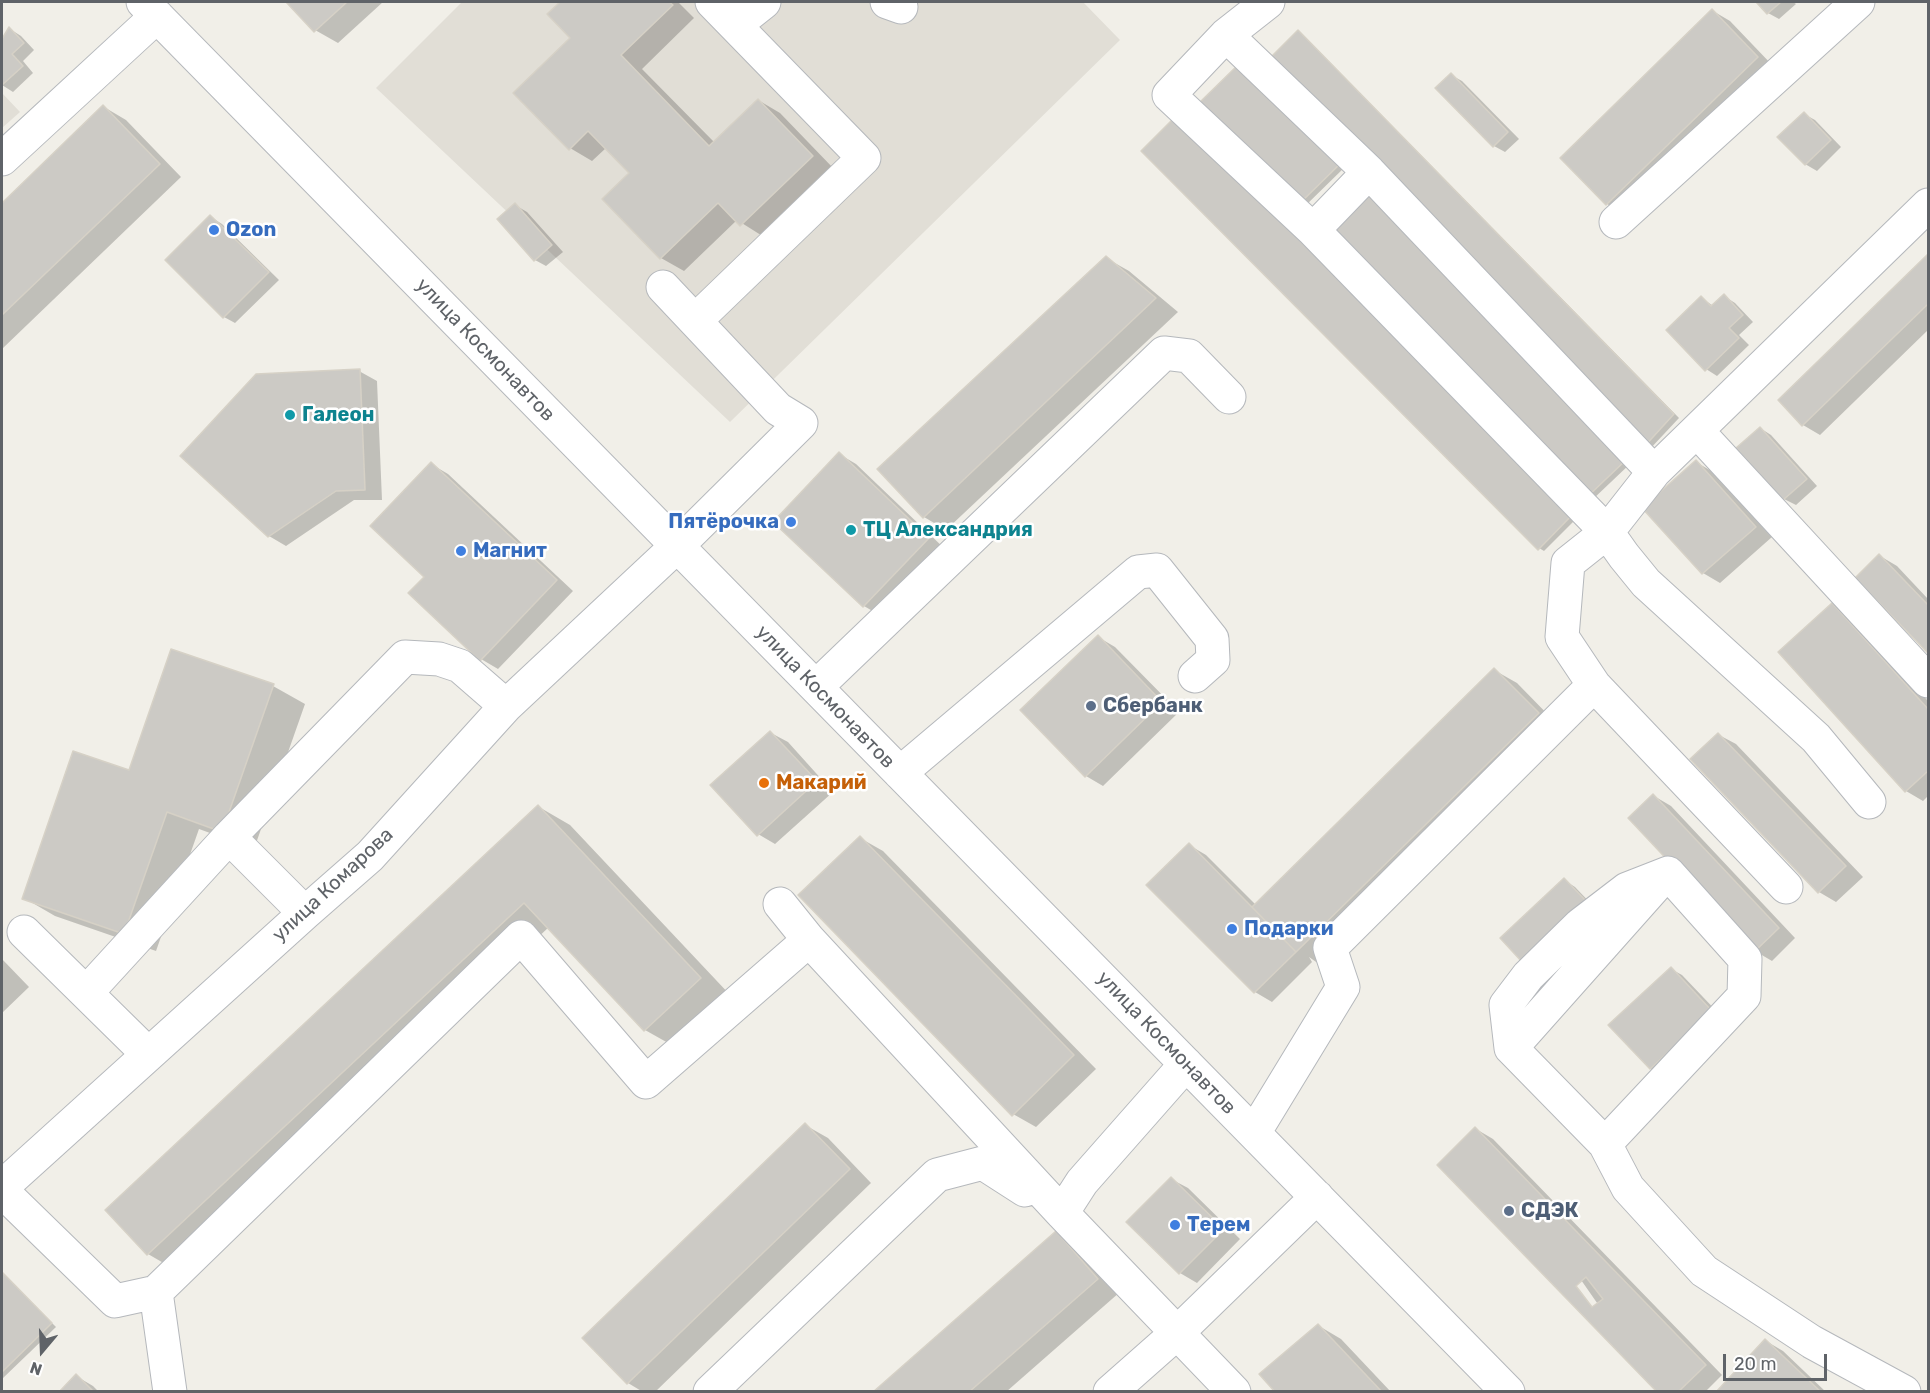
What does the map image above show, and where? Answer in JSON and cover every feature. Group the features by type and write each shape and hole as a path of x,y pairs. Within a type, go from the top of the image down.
{"street":[{"path":"663,287 696,320 864,158 712,2"},
{"path":"735,25 764,2"},
{"path":"1268,2 1226,35 1169,95 1312,230 1607,531 1646,583 1816,738 1869,802"},
{"path":"1616,222 1858,2"},
{"path":"2,159 150,9"},
{"name":"улица Космонавтов","path":"150,9 1508,1392"},
{"path":"1226,35 1369,172 1654,472"},
{"path":"1312,230 1369,172"},
{"path":"1786,887 1594,686 1562,637 1568,563 1607,531 1654,472 1929,205"},
{"name":"улица Комарова","path":"2,1189 148,1054 370,856 506,706 677,546 801,423 778,409 696,320"},
{"path":"816,687 1164,353 1189,356 1228,397"},
{"path":"1697,430 1929,681"},
{"path":"900,773 1138,572 1157,570 1212,639 1212,660 1195,676"},
{"path":"87,992 228,837 405,657 439,658 460,666 506,706"},
{"path":"1254,1133 1343,987 1330,948 1594,686"},
{"path":"228,837 305,913"},
{"path":"1605,1144 1744,996 1745,959 1668,873 1627,889 1580,925 1528,976 1506,1005 1511,1048 1605,1144 1628,1188 1704,1271 1812,1342 1904,1392"},
{"path":"780,904 809,940 1062,1213 1234,1392"},
{"path":"24,932 148,1054"},
{"path":"2,1189 115,1301 156,1292 521,937 646,1082 809,940"},
{"path":"1062,1213 1082,1182 1186,1064"},
{"path":"710,1392 937,1175 983,1163 1062,1213"},
{"path":"1110,1392 1178,1332 1317,1197"},
{"path":"156,1292 170,1392"}],"shaded area":[{"path":"462,2 1083,2 1120,40 730,422 376,88"},
{"path":"2,93 20,112 2,128"}],"building":[{"path":"286,2 347,2 314,32"},
{"path":"560,2 669,2 673,5 621,55 709,146 758,99 813,156 740,226 718,203 660,259 602,199 629,173 588,131 569,150 513,93 570,38 547,14"},
{"path":"1756,2 1781,2 1767,14"},
{"path":"1712,9 1758,57 1606,205 1560,158"},
{"path":"9,27 24,43 12,54 23,66 2,85 2,39"},
{"path":"1298,30 1674,414 1643,448 1268,60"},
{"path":"1242,61 1343,161 1296,207 1198,104"},
{"path":"1451,73 1508,132 1493,147 1435,88"},
{"path":"103,105 160,164 2,315 2,203"},
{"path":"1804,112 1831,140 1805,165 1777,137"},
{"path":"1178,114 1575,512 1538,550 1141,151"},
{"path":"1369,194 1627,459 1585,499 1327,235"},
{"path":"515,203 552,245 534,261 497,219"},
{"path":"210,215 269,272 223,318 165,260"},
{"path":"1928,254 1928,304 1802,426 1778,400"},
{"path":"1106,256 1156,298 923,518 877,469"},
{"path":"1724,294 1743,315 1729,328 1739,338 1705,371 1666,330 1701,296 1711,306"},
{"name":"Галеон","path":"360,369 365,490 336,491 268,537 180,456 256,374"},
{"path":"1760,427 1807,479 1783,500 1736,448"},
{"name":"ТЦ Александрия","path":"839,452 929,538 863,607 773,522"},
{"path":"1696,460 1756,527 1702,574 1642,508"},
{"name":"Магнит","path":"431,462 557,580 480,661 408,593 424,577 370,526"},
{"path":"1879,554 1928,605 1928,653 1855,578"},
{"path":"1832,603 1928,709 1928,771 1905,792 1778,652"},
{"name":"Сбербанк","path":"1098,635 1162,702 1085,777 1020,710"},
{"path":"171,649 274,684 222,832 167,812 124,934 22,899 73,751 129,770"},
{"path":"1494,668 1539,713 1296,952 1252,907"},
{"name":"Макарий","path":"770,731 817,781 757,836 710,785"},
{"path":"1718,733 1846,866 1818,893 1690,759"},
{"path":"1653,794 1779,928 1754,952 1628,818"},
{"path":"538,805 701,978 644,1031 524,903 147,1255 105,1210"},
{"path":"860,836 1074,1055 1012,1116 798,895"},
{"name":"Подарки","path":"1189,843 1296,952 1254,993 1146,885"},
{"path":"1564,878 1587,902 1523,963 1500,938"},
{"path":"1671,967 1712,1011 1650,1069 1608,1025"},
{"path":"805,1123 850,1169 627,1384 582,1338"},
{"path":"1475,1127 1706,1365 1678,1392 1657,1392 1437,1165"},
{"name":"Терем","path":"1171,1177 1224,1229 1179,1274 1126,1222"},
{"path":"1056,1231 1098,1279 969,1392 873,1392"},
{"path":"2,1272 52,1323 2,1372"},
{"path":"1586,1277 1603,1299 1592,1307 1576,1286"},
{"path":"1318,1324 1382,1392 1275,1392 1259,1374"},
{"path":"1765,1339 1821,1392 1716,1392"},
{"path":"76,1374 94,1392 59,1392"}],"place":[{"name":"Ozon","path":"214,230"},
{"name":"Галеон","path":"290,415"},
{"name":"Пятёрочка","path":"791,522"},
{"name":"ТЦ Александрия","path":"851,530"},
{"name":"Магнит","path":"461,551"},
{"name":"Сбербанк","path":"1091,706"},
{"name":"Макарий","path":"764,783"},
{"name":"Подарки","path":"1232,929"},
{"name":"СДЭК","path":"1509,1211"},
{"name":"Терем","path":"1175,1225"}]}
